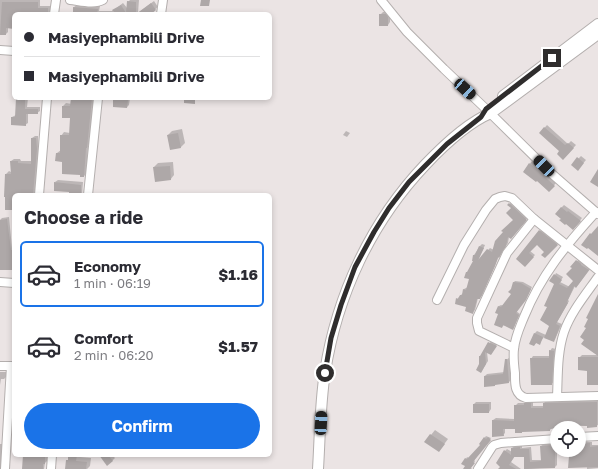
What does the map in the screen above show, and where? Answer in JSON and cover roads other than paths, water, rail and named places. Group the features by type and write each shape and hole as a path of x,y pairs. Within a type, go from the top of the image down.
{"main road":[{"path":"318,469 325,373 331,338 355,267 389,208 409,182 447,144 598,24"},
{"path":"486,113 598,34"}],"street":[{"path":"54,12 56,0"},
{"path":"70,0 92,2 99,2 103,0"},
{"path":"161,12 163,0"},
{"path":"381,0 407,32 486,113 597,213 567,244 533,296 518,333 514,348 516,387 519,395 526,398 598,396"},
{"path":"0,50 12,51"},
{"path":"39,193 47,100"},
{"path":"88,193 98,100"},
{"path":"437,300 464,245 486,210 495,199 505,196 512,198 534,219 598,270"},
{"path":"514,348 482,333 478,327 477,318 507,252 534,219"},
{"path":"557,397 559,352 564,332 571,317 598,277"},
{"path":"0,282 12,283"},
{"path":"0,366 12,366"},
{"path":"5,469 12,379"},
{"path":"586,437 598,436"},
{"path":"478,469 494,445 501,443 550,440"},
{"path":"51,469 52,457"}]}
